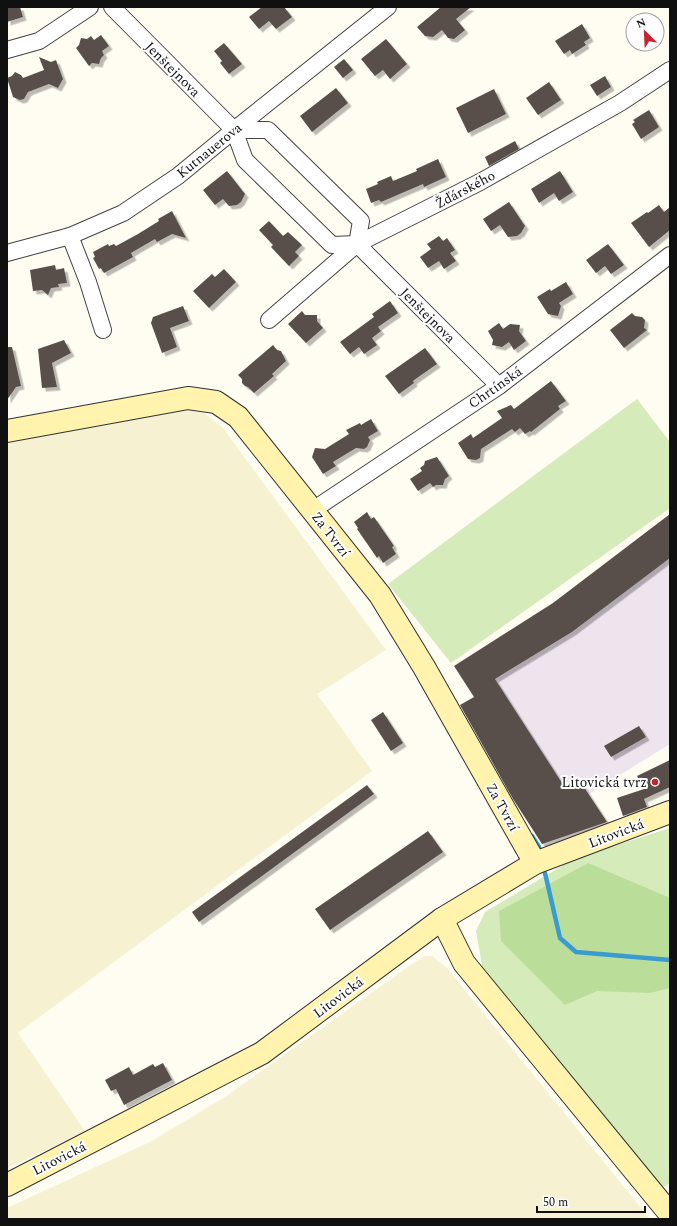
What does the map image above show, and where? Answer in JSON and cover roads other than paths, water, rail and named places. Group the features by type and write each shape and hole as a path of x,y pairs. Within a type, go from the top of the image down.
{"street":[{"path":"7,50 39,41 90,7"},
{"name":"Jenštejnova","path":"112,7 234,130 245,160 332,245 357,244 499,386"},
{"name":"Kutnauerova","path":"7,253 70,236 123,213 178,176 388,7"},
{"name":"Žďárského","path":"269,320 357,244 480,182 620,103 670,70"},
{"path":"234,130 268,130 361,222 357,244"},
{"path":"70,236 88,282 103,330"},
{"name":"Chrtínská","path":"312,510 499,386 670,255"},
{"name":"Za Tvrzí","path":"7,431 188,398 216,402 238,417 384,602 424,667 535,863"},
{"name":"Litovická","path":"7,1185 262,1054 442,919 535,863 670,812"},
{"path":"442,919 464,963 670,1214"}],"waterway":[{"path":"532,836 539,847"},
{"path":"545,873 560,938 576,952 670,960"}],"place":[{"name":"Litovická tvrz","path":"655,782"}]}
